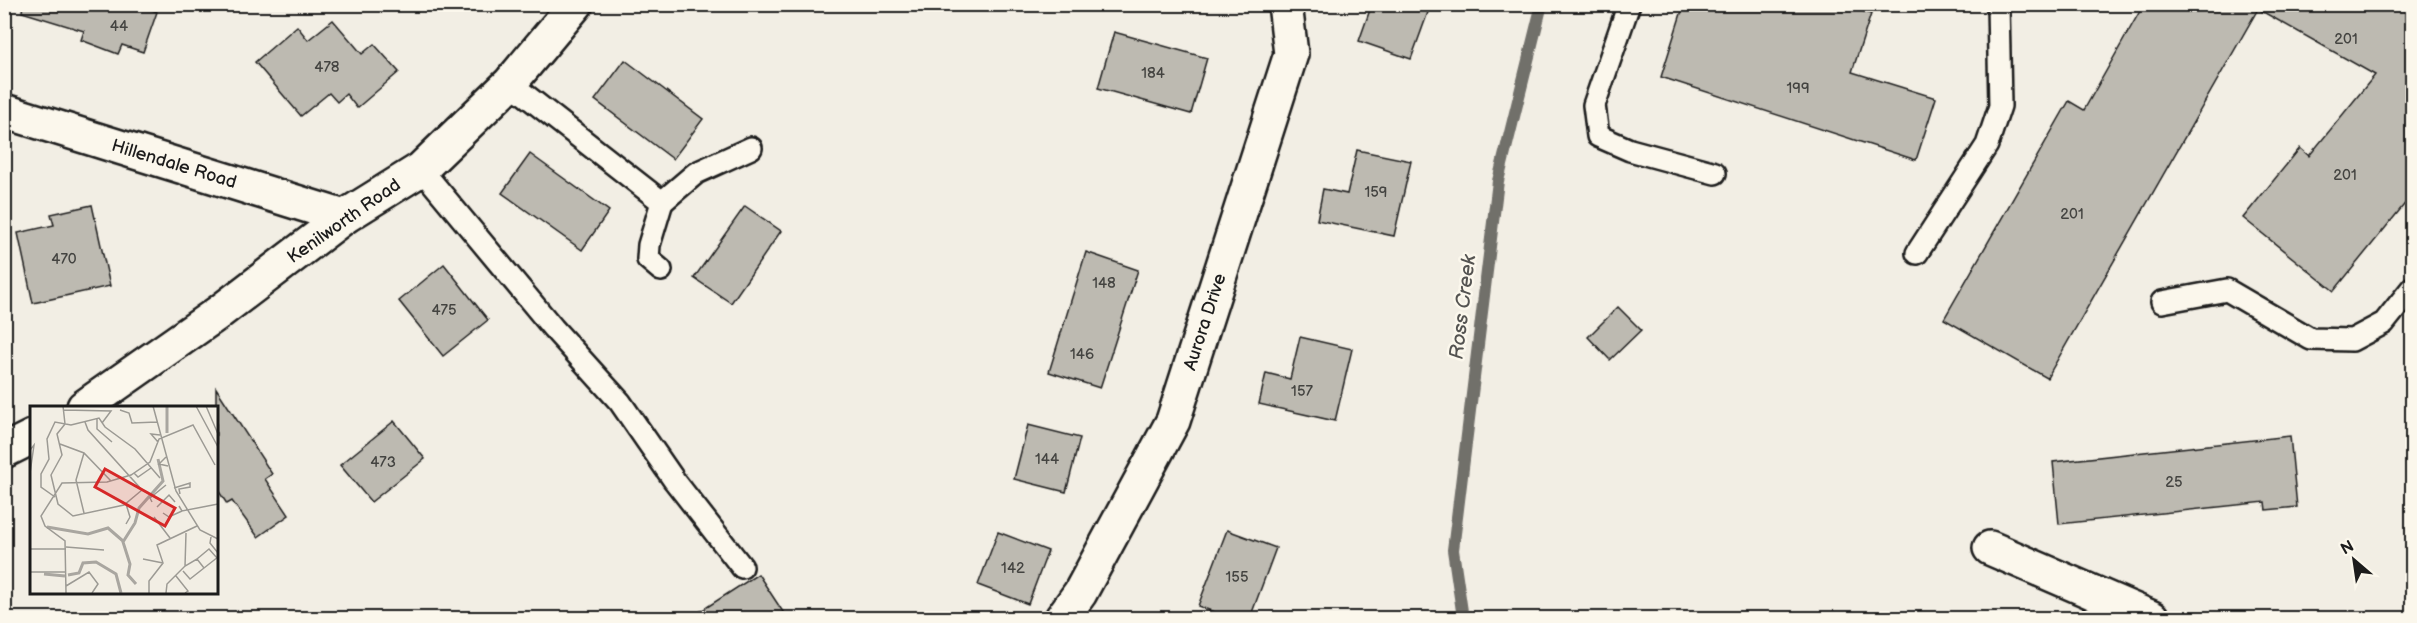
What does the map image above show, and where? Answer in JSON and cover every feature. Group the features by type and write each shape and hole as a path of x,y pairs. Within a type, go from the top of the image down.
{"street":[{"name":"Kenilworth Road","path":"85,406 218,313 344,217 421,169 510,83 576,4"},
{"name":"Aurora Drive","path":"1063,618 1080,593 1173,421 1291,54 1285,4"},
{"name":"Hillendale Road","path":"4,111 344,217"},
{"path":"4,451 30,438"},
{"path":"1990,548 2152,618"}],"lane":[{"path":"1629,4 1594,105 1598,136 1630,150 1715,173"},
{"path":"1917,253 1987,145 1994,126 2000,106 1998,4"},
{"path":"510,83 662,202"},
{"path":"661,270 648,259 649,245 662,202 696,173 751,148"},
{"path":"421,169 552,328 620,402 674,480 742,567"},
{"path":"2162,302 2227,290 2311,339 2352,340 2384,323 2412,288"}],"building":[{"path":"23,4 137,4 157,12 143,52 122,45 118,54 81,40 84,31 22,12"},
{"path":"1372,4 1431,4 1411,59 1359,41"},
{"path":"1684,4 1840,4 1871,14 1852,72 1936,98 1916,160 1661,77"},
{"path":"2144,4 2412,4 2412,195 2334,291 2243,218 2300,148 2309,156 2375,75 2258,9 2047,378 1944,319 2069,101 2084,110"},
{"path":"333,20 362,54 374,44 399,72 357,108 346,94 337,102 329,93 301,116 255,62 297,26 308,40"},
{"path":"1114,32 1207,58 1191,114 1098,88"},
{"path":"625,60 703,119 673,159 595,100"},
{"path":"1357,150 1411,161 1394,236 1317,220 1323,189 1347,194"},
{"path":"530,154 609,211 582,250 502,193"},
{"path":"92,205 110,286 33,303 18,233 54,225 51,214"},
{"path":"745,206 781,231 731,303 694,278"},
{"path":"1086,252 1138,270 1100,388 1049,372"},
{"path":"444,264 488,320 443,356 399,301"},
{"path":"1618,307 1641,330 1610,360 1588,337"},
{"path":"1300,337 1352,349 1335,421 1259,404 1266,373 1290,379"},
{"path":"216,388 272,474 265,479 289,515 258,537 232,501 227,504 218,490 218,406 216,406"},
{"path":"394,421 425,459 371,502 340,465"},
{"path":"1028,425 1080,438 1066,492 1014,479"},
{"path":"2290,436 2297,507 2266,510 2265,502 2059,524 2053,462"},
{"path":"1227,530 1276,548 1250,618 1230,618 1198,606"},
{"path":"998,532 1048,551 1028,604 978,585"},
{"path":"758,574 787,618 690,618"}],"waterway":[{"name":"Ross Creek","path":"1463,618 1453,550 1498,181 1542,4"}]}
